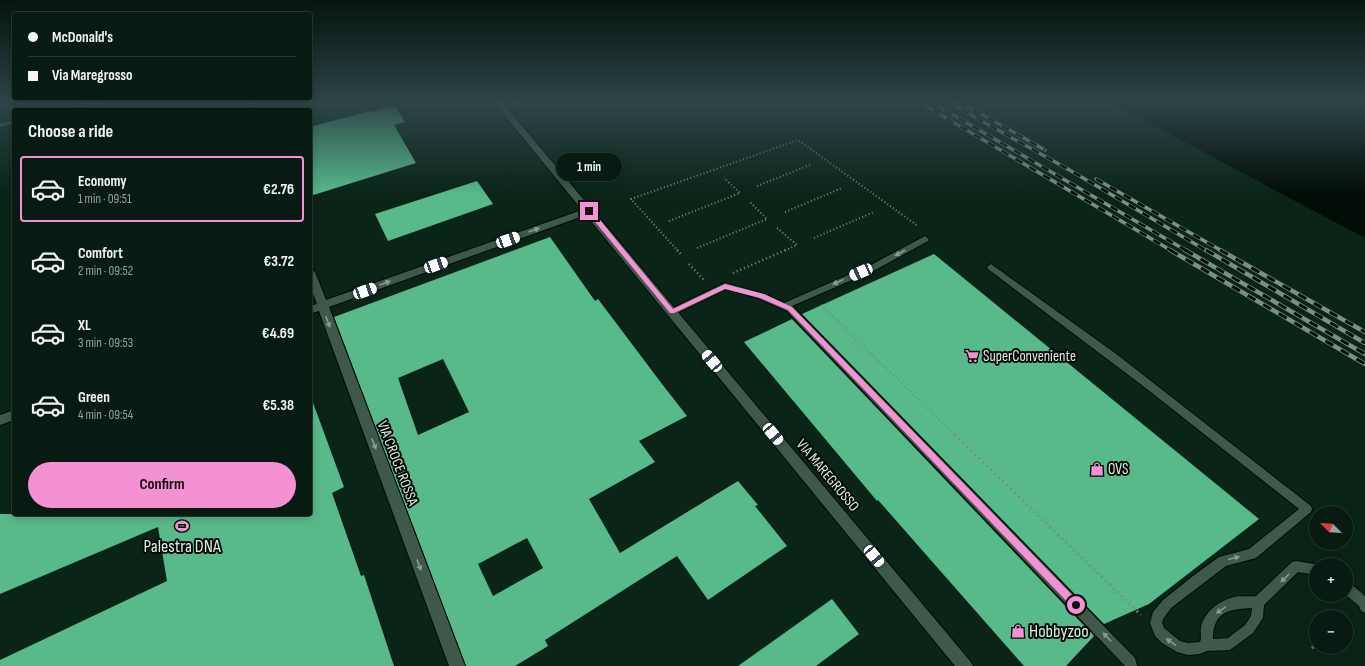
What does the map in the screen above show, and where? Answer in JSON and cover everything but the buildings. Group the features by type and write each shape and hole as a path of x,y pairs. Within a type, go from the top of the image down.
{"street":[{"name":"VIA MAREGROSSO","path":"524,133 965,666"},
{"path":"316,308 589,211"},
{"name":"VIA CROCE ROSSA","path":"312,284 316,308 457,666"},
{"path":"0,420 12,416"}],"lane":[{"path":"784,306 874,266 925,239"},
{"path":"991,267 1217,436 1307,509 1252,554 1223,561 1167,604 1157,616 1156,623 1159,632 1166,639 1177,646 1188,649 1230,644 1249,629 1256,618 1258,602 1296,566 1309,568"},
{"path":"672,312 725,286 761,296 790,309 1131,662 1131,666"},
{"path":"1353,594 1365,607"},
{"path":"1207,646 1207,628 1210,619 1217,612 1232,603 1258,602"}],"path":[{"path":"680,254 631,199 798,140 920,227"},
{"path":"757,186 810,165"},
{"path":"669,221 740,193 724,178"},
{"path":"785,212 842,188"},
{"path":"697,248 767,219 749,202"},
{"path":"814,238 874,212"},
{"path":"730,274 797,245 778,228"},
{"path":"690,264 708,285"},
{"path":"817,301 1140,613 1142,620"}],"shaded area":[{"path":"1168,133 1365,133 1365,238"}],"railway":[{"path":"972,133 1172,251"},
{"path":"984,133 1187,251"},
{"path":"1004,133 1207,251"},
{"path":"1015,133 1045,150"},
{"path":"1096,179 1222,251"},
{"path":"1170,250 1365,364"},
{"path":"1185,250 1365,354"},
{"path":"1206,250 1365,343"},
{"path":"1220,250 1365,332"}],"place":[{"name":"SuperConveniente","path":"972,356"},
{"name":"OVS","path":"1097,469"},
{"name":"Palestra DNA","path":"182,526"},
{"name":"Hobbyzoo","path":"1018,631"}],"route":[{"path":"589,211 672,312 725,286 761,296 790,309 1076,605"}]}
